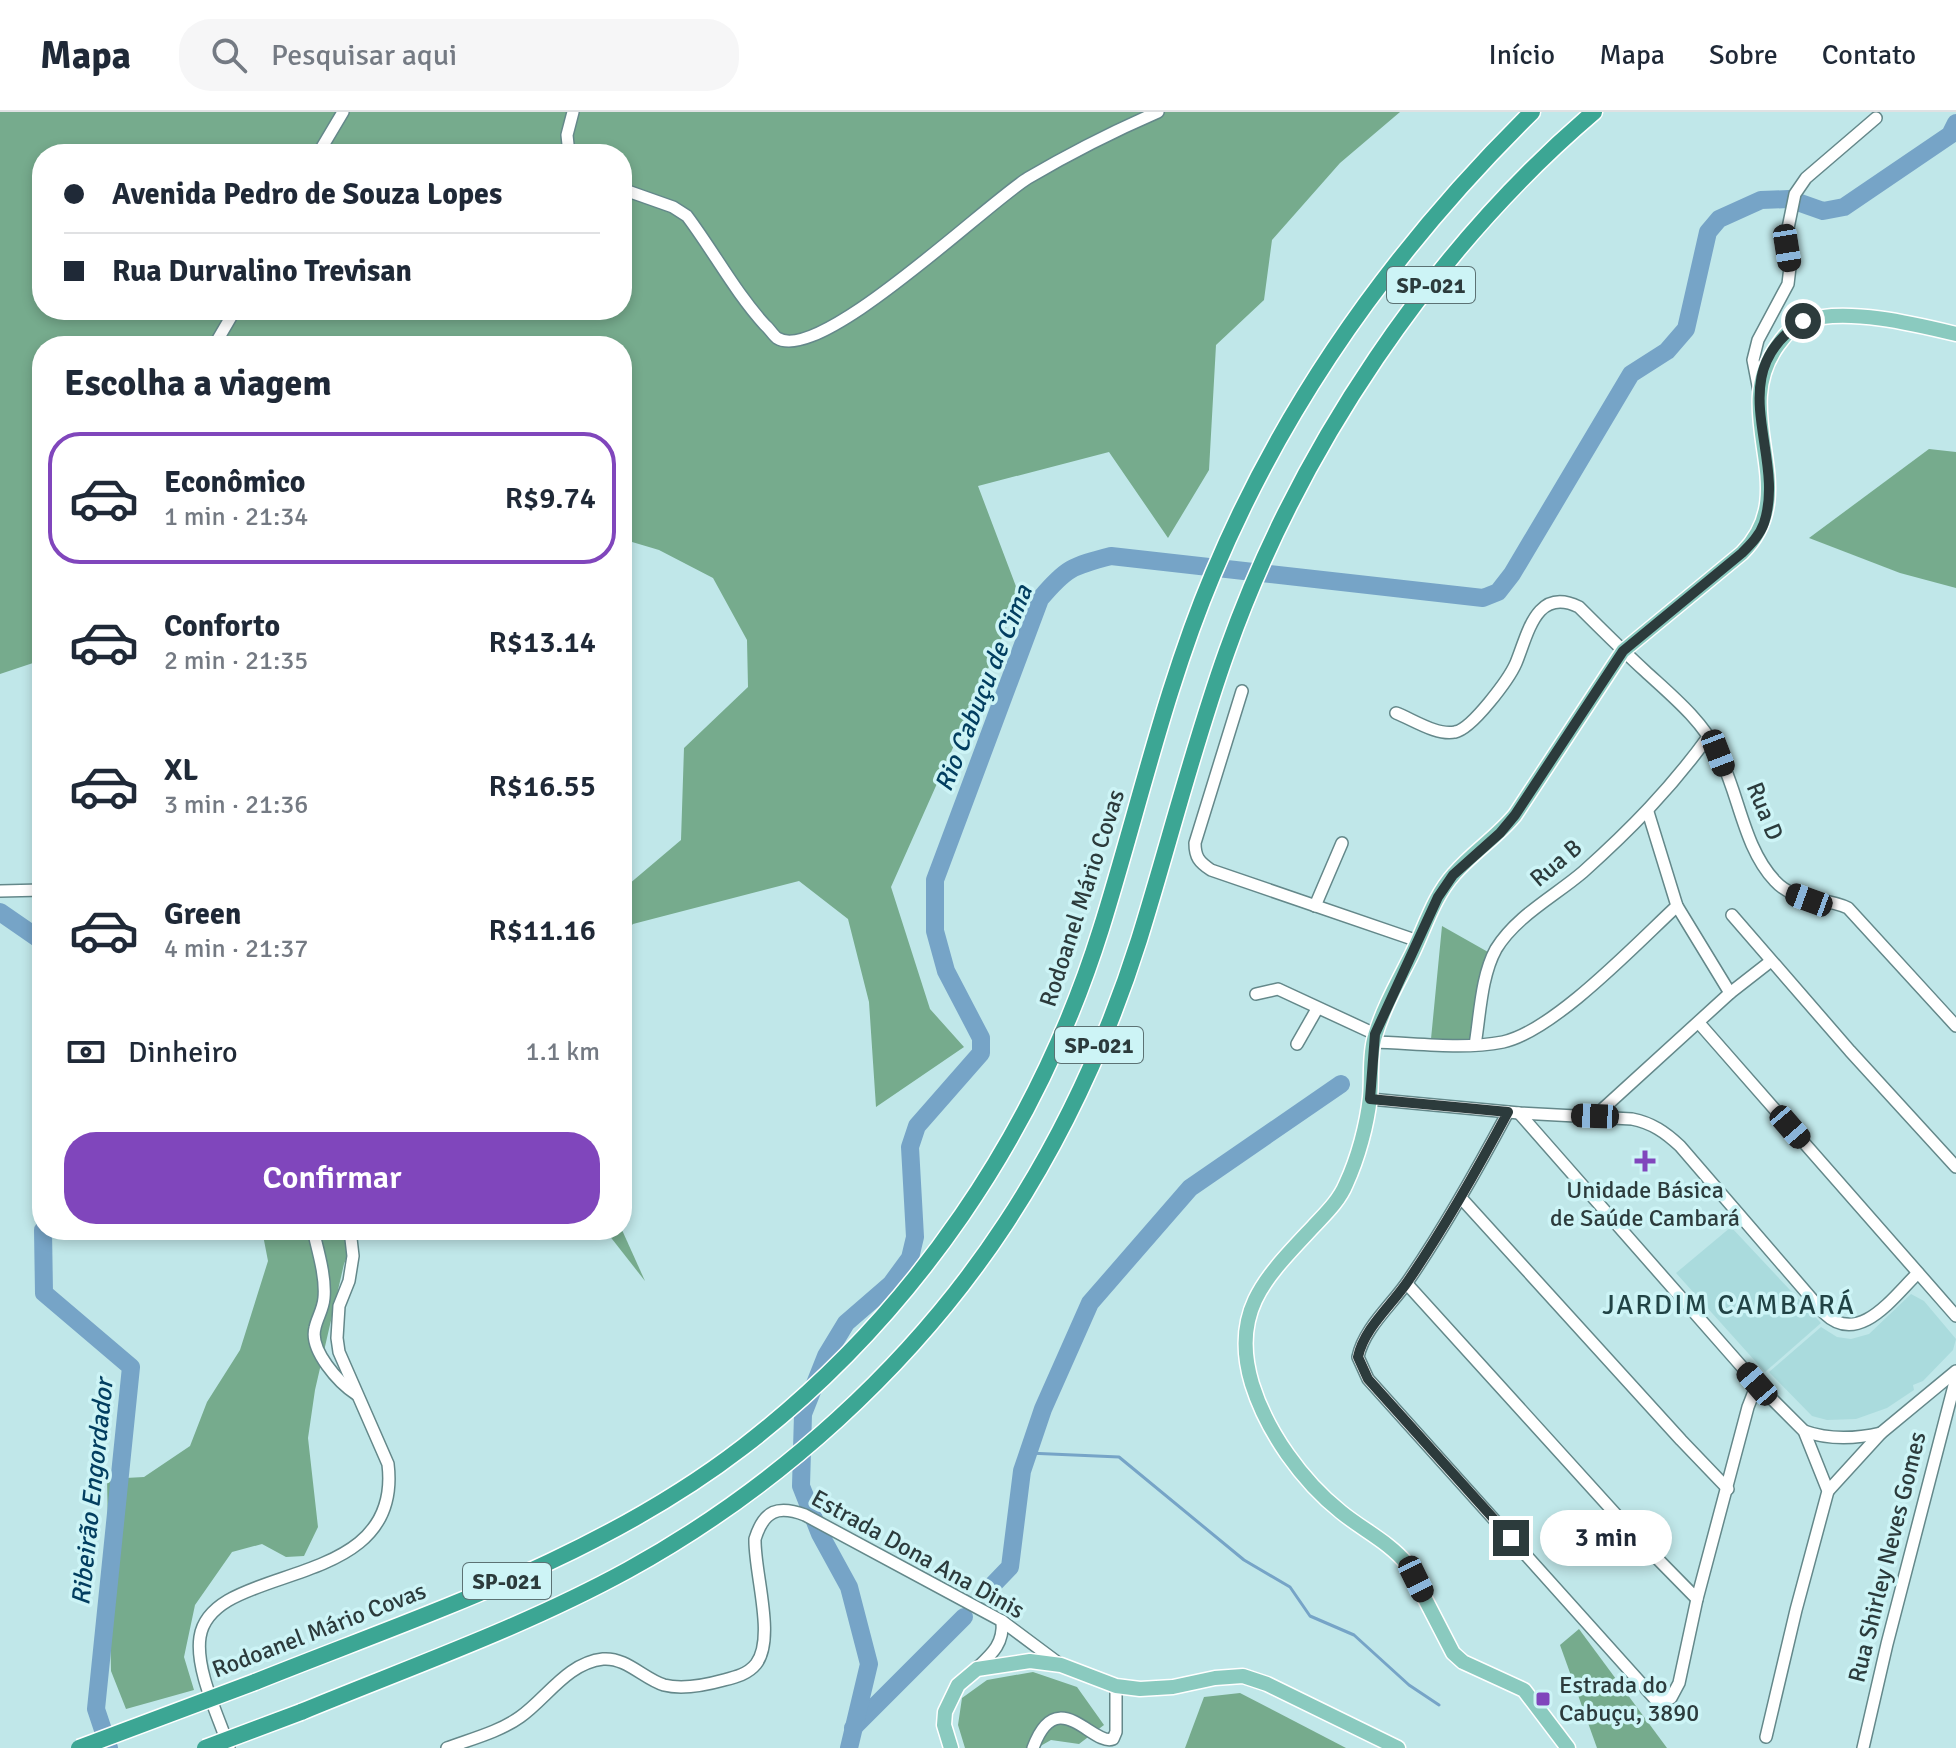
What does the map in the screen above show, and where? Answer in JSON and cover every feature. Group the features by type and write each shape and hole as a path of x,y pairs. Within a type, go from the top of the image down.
{"highway":[{"name":"Rodoanel Mário Covas","path":"79,1748 255,1682 549,1563 646,1511 743,1447 840,1362 909,1287 980,1190 1028,1108 1073,1009 1188,640 1213,573 1261,471 1339,341 1384,278 1481,162 1532,112"},
{"name":"SP-021","path":"205,1748 301,1712 574,1597 682,1538 730,1505 836,1420 925,1328 1006,1222 1076,1097 1118,1000 1138,943 1227,650 1261,565 1300,483 1360,385 1439,274 1519,182 1594,112"}],"main road":[{"path":"1568,1748 1524,1690 1463,1662 1453,1653 1407,1564 1397,1552 1322,1497 1278,1439 1252,1385 1244,1340 1253,1300 1264,1281 1334,1204 1345,1187 1370,1099 1374,1038 1438,897 1453,875 1500,833 1515,815 1623,651 1742,553 1763,526 1768,492 1759,392 1770,356 1789,330 1803,321 1829,316 1860,317 1956,334"},
{"path":"951,1748 944,1725 945,1712 958,1685 977,1669 1030,1661 1061,1665 1116,1686 1140,1689 1243,1676 1267,1684 1398,1748"}],"street":[{"path":"568,144 573,112"},
{"path":"632,193 673,207 687,216 749,307 778,339 792,342 822,331 883,294 1027,179 1158,112"},
{"path":"324,144 344,113"},
{"path":"1759,392 1753,360 1758,340 1788,284 1787,233 1794,200 1806,178 1876,118"},
{"name":"Rua D","path":"1396,713 1441,731 1451,733 1460,730 1473,720 1508,677 1527,630 1541,609 1549,604 1568,602 1579,607 1681,704 1708,737 1718,753 1756,851 1776,883 1809,900 1837,902 1848,908 1956,1026"},
{"path":"1242,691 1195,843 1195,855 1211,870 1418,941"},
{"name":"Rua B","path":"1475,1045 1489,967 1496,949 1518,923 1581,873 1648,812 1708,737"},
{"path":"1648,812 1677,906 1730,993"},
{"path":"1315,906 1342,843"},
{"path":"0,891 32,890"},
{"path":"1256,994 1278,989 1374,1038 1475,1045 1505,1041 1539,1027 1677,906"},
{"path":"1732,915 1956,1167"},
{"path":"1595,1116 1730,993 1771,961"},
{"path":"1297,1044 1317,1009"},
{"path":"1699,1023 1956,1316"},
{"path":"1370,1099 1648,1122 1666,1133 1832,1321 1842,1326 1862,1323 1873,1316 1918,1273"},
{"path":"1514,1113 1407,1284 1360,1348 1358,1357 1368,1379 1656,1700 1664,1701 1676,1692 1697,1599 1743,1425 1757,1384"},
{"path":"1514,1113 1757,1384 1804,1431 1828,1491"},
{"path":"1462,1199 1728,1489"},
{"path":"315,1240 325,1295 322,1314 314,1330 315,1342 330,1371 342,1385 357,1394"},
{"path":"229,1748 199,1653 205,1620 242,1595 339,1556 360,1543 382,1517 390,1480 388,1464 339,1352 337,1338 339,1306 349,1281 353,1256 351,1240"},
{"path":"1407,1284 1640,1541 1697,1599"},
{"path":"1766,1737 1828,1491 1881,1433 1956,1371"},
{"name":"Rua Shirley Neves Gomes","path":"1863,1748 1956,1378"},
{"path":"1804,1431 1847,1438 1881,1433"},
{"name":"Estrada Dona Ana Dinis","path":"447,1748 519,1718 562,1678 582,1665 604,1659 618,1661 664,1685 707,1685 743,1675 755,1665 762,1652 765,1634 754,1553 755,1539 759,1525 769,1514 780,1509 805,1515 827,1526 1002,1621 1061,1665"},
{"path":"977,1669 1000,1645 1003,1638 1002,1621"},
{"path":"1033,1748 1043,1729 1060,1719 1070,1718 1085,1725 1099,1739 1113,1739 1116,1732 1116,1686"}],"shaded area":[{"path":"1731,1227 1821,1323 1765,1372 1676,1273"},
{"path":"1911,1294 1924,1301 1956,1339 1953,1350 1923,1381 1913,1385 1914,1390 1887,1408 1856,1419 1827,1420 1812,1416 1769,1372 1821,1327 1837,1337 1851,1339 1869,1334"}],"green space":[{"path":"0,112 1400,112 1340,163 1272,240 1264,300 1216,345 1209,470 1168,538 1109,452 978,486 1020,597 891,887 930,1009 964,1047 876,1107 869,1002 848,919 799,881 632,925 632,882 681,840 684,748 748,687 747,640 713,578 659,550 632,542 632,336 32,336 32,663 0,674"},
{"path":"1929,449 1956,452 1956,588 1900,573 1809,538"},
{"path":"1442,926 1488,952 1477,993 1470,1039 1431,1039"},
{"path":"264,1240 354,1240 344,1264 315,1390 308,1438 318,1527 304,1556 286,1557 262,1544 232,1552 195,1605 184,1657 194,1690 126,1709 111,1671 107,1479 144,1477 190,1446 207,1402 240,1350 268,1261"},
{"path":"613,1240 627,1240 645,1281"},
{"path":"1579,1629 1667,1748 1597,1748 1560,1645"},
{"path":"1033,1672 1077,1687 1104,1725 1079,1744 1051,1740 1037,1748 965,1748 958,1725 962,1698 987,1680"},
{"path":"1240,1693 1346,1748 1185,1748 1204,1697"}],"waterway":[{"name":"Rio Cabuçu de Cima","path":"849,1748 869,1664 849,1587 820,1534 801,1486 803,1414 826,1356 846,1323 891,1284 910,1258 915,1237 910,1147 917,1126 981,1053 981,1038 946,971 935,931 935,880 1040,599 1071,570 1111,556 1483,598 1498,592 1512,574 1631,374 1667,351 1686,329 1708,232 1719,219 1761,200 1789,199 1823,211 1844,207 1950,135 1956,123"},
{"name":"Ribeirão Engordador","path":"0,912 32,934"},
{"path":"986,1592 1010,1567 1022,1471 1043,1409 1090,1303 1190,1188 1341,1084"},
{"name":"Ribeirão Engordador","path":"43,1240 44,1293 131,1367 96,1709 109,1748"},
{"path":"1028,1453 1119,1457 1244,1560 1290,1587 1310,1616 1354,1635 1409,1685 1439,1705"},
{"path":"853,1728 964,1617"}],"place":[{"name":"Unidade Básica de Saúde Cambará","path":"1645,1161"},
{"name":"Estrada do Cabuçu, 3890","path":"1543,1699"}],"district":[{"name":"JARDIM CAMBARÁ","path":"1729,1304"}],"route":[{"path":"1511,1538 1368,1379 1358,1357 1365,1339 1407,1284 1462,1199 1508,1112 1370,1099 1373,1042 1438,897 1468,859 1500,833 1515,815 1623,651 1755,540 1763,526 1768,492 1759,392 1770,356 1789,330 1803,321"}]}
